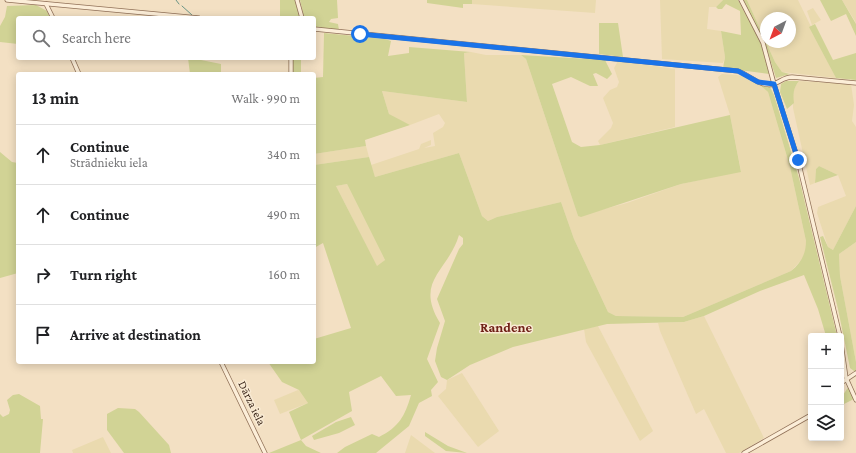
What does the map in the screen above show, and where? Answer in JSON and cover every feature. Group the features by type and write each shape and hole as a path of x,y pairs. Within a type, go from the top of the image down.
{"street":[{"path":"7,0 177,16"},
{"path":"297,0 301,16"},
{"path":"741,0 763,43 774,84 798,160 839,333"},
{"path":"46,4 52,16"},
{"path":"316,29 532,52 738,71 758,82 774,84 787,77 856,83"},
{"path":"73,60 78,72"},
{"path":"290,72 291,60"},
{"name":"Dārza iela","path":"222,364 265,453"},
{"path":"844,364 846,378 856,400"},
{"path":"846,378 856,373"},
{"path":"744,453 808,417"}],"shaded area":[{"path":"472,0 596,0 595,13 472,4"},
{"path":"660,0 723,0 716,7 709,7 707,29 721,31 725,57 723,63 662,59"},
{"path":"747,0 798,0 836,78 782,72 775,62 769,48 796,48 796,12 760,12 760,29"},
{"path":"842,0 856,0 856,24 855,21"},
{"path":"813,8 821,20 812,25 807,11"},
{"path":"471,52 486,55 521,55 526,59 578,216 627,203 681,184 741,171 730,115 718,77 722,74 747,77 768,92 790,167 806,241 806,249 803,258 791,271 683,317 616,316 608,312 574,239 561,202 497,217 488,221 482,216 459,153 375,177 371,165 419,149 421,144 431,140 431,145 424,148 435,146 433,133 443,127 445,123 439,114 410,125 393,117 389,114 382,91 467,102 464,53"},
{"path":"618,61 675,69 675,127 600,145 598,141 611,128 613,123 603,98 610,90 617,87 619,82 614,68"},
{"path":"799,81 851,84 854,105 852,121 856,127 856,206 833,250 828,247 817,213 818,207 846,196 838,175 819,166 816,169 815,183 810,185 793,108 793,93"},
{"path":"366,146 369,157 316,165 316,154"},
{"path":"347,184 385,260 377,267 336,186"},
{"path":"856,242 856,362 840,276 839,254"},
{"path":"704,316 764,438 739,453 726,453 704,409 696,414 660,331 658,323 684,322"},
{"path":"598,326 653,431 640,441 586,342 584,329"},
{"path":"462,373 499,431 478,447 438,396 446,389 447,380"},
{"path":"298,390 303,392 308,403 280,414 274,400"},
{"path":"411,435 435,453 405,453"},
{"path":"103,437 111,453 73,453 72,450"}],"green space":[{"path":"280,0 295,0 299,16 280,16"},
{"path":"300,0 337,0 338,18 331,19 329,22 338,24 339,30 316,28 316,16 304,16"},
{"path":"427,0 472,0 472,4 463,4 463,8 427,3"},
{"path":"723,0 738,0 760,41 760,48 762,48 769,74 723,68 725,57 721,31 741,35 740,11 726,4 722,9 718,9 716,7"},
{"path":"743,0 747,0 760,29 760,35"},
{"path":"820,0 842,0 856,24 856,36 846,14 831,21"},
{"path":"36,5 47,11 49,16 16,16 16,44 0,42 0,26 5,17 7,6"},
{"path":"599,23 618,23 623,57 599,54"},
{"path":"815,24 833,60 856,53 856,80 836,78 809,27"},
{"path":"324,33 385,39 391,41 388,56 409,53 409,47 471,52 464,53 467,102 382,91 389,114 410,125 365,140 366,146 316,154 316,78 323,77"},
{"path":"766,48 769,48 775,62 782,72 790,74 776,78"},
{"path":"521,55 605,60 612,74 607,79 596,73 593,74 598,86 590,86 571,77 552,84 572,142 581,147 600,145 730,115 741,172 681,184 581,217 578,216 526,59"},
{"path":"188,60 201,60 221,64 221,72 190,72"},
{"path":"293,60 301,60 301,72 292,72"},
{"path":"786,81 799,81 794,92 794,103 787,109 780,92 781,84"},
{"path":"761,86 770,87 774,95 799,178 836,333 825,333 818,309 804,275 760,291 704,316 684,322 607,324 513,347 470,365 447,380 441,377 435,361 437,348 445,321 437,299 459,249 463,244 463,238 459,235 454,248 436,277 430,296 433,308 440,323 427,359 438,382 431,390 432,396 419,403 409,426 376,453 337,453 345,447 372,434 379,437 392,429 404,415 411,395 396,396 381,376 349,392 352,411 301,440 289,412 308,403 299,390 282,382 269,364 316,364 316,338 351,328 323,243 316,247 316,165 369,157 375,177 459,153 482,216 488,221 497,217 561,202 574,239 608,312 616,316 683,317 791,271 798,265 804,254 806,241 790,167 768,92","holes":["347,184 385,260 377,266 336,186"]},
{"path":"0,152 12,162 16,163 16,274 0,278"},
{"path":"819,166 838,175 815,183 816,169"},
{"path":"856,206 856,242 839,254 840,276 856,362 856,371 850,368 844,333 820,237 823,236 828,247 833,250"},
{"path":"849,386 854,399 844,404 844,394"},
{"path":"19,394 40,406 41,419 43,419 40,453 0,453 0,414 3,417 9,414 10,410 7,400 13,395"},
{"path":"118,408 135,409 139,412 169,445 171,453 124,453 107,430 107,414"},
{"path":"351,417 355,425 339,433 314,440 312,436 336,422"},
{"path":"425,432 448,446 467,453 446,451 425,436"},
{"path":"301,440 306,446 321,453 269,453"}],"waterway":[{"path":"176,0 179,4"},
{"path":"182,6 192,15"}],"district":[{"name":"Randene","path":"506,327"}],"route":[{"path":"360,34 738,71 750,76 758,82 774,84 798,160"}]}
